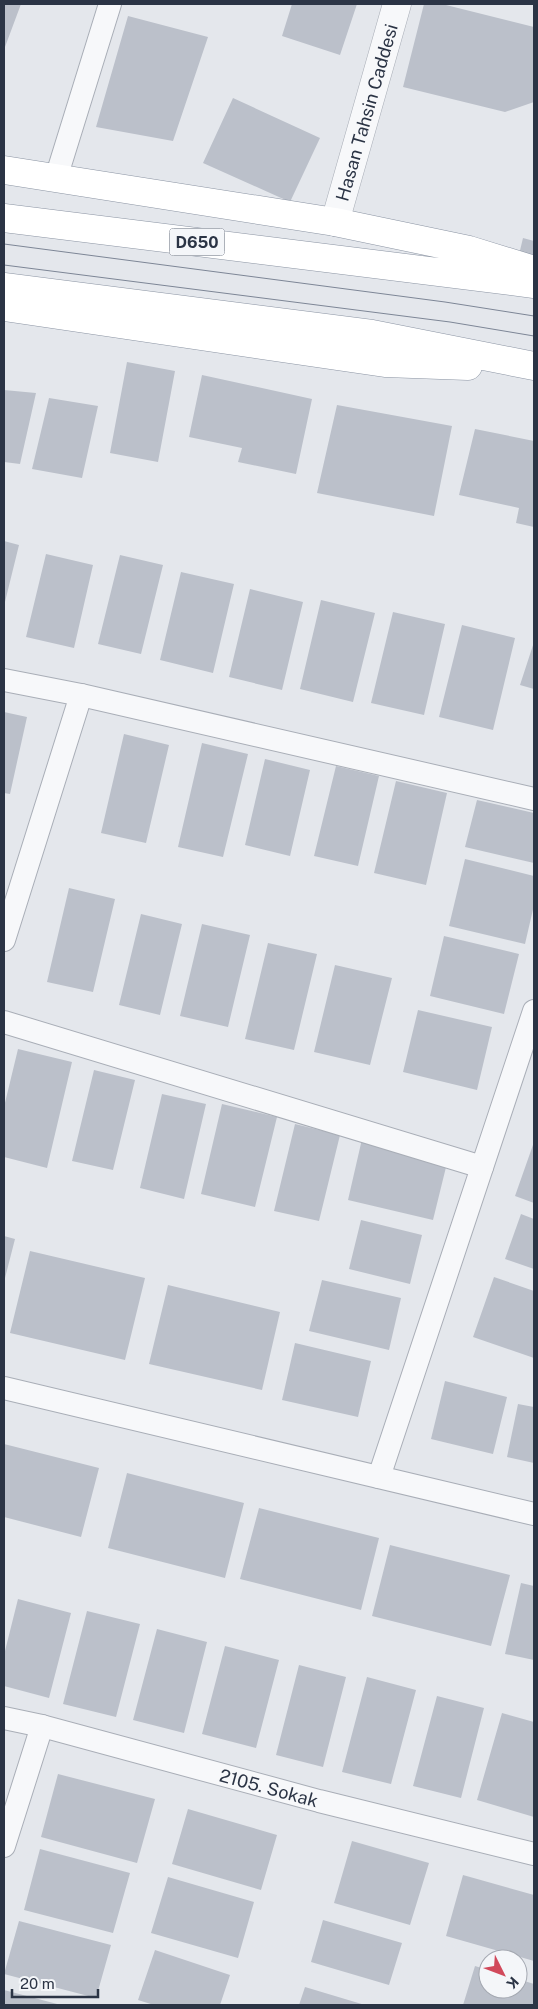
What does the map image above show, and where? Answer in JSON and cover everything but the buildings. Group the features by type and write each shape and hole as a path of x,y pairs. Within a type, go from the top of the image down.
{"highway":[{"path":"4,170 335,222 469,250 534,270"},
{"name":"D650","path":"4,218 534,284"},
{"path":"4,287 372,334 534,367"},
{"path":"4,307 385,363 534,367"}],"street":[{"path":"56,178 110,4"},
{"name":"Hasan Tahsin Caddesi","path":"335,222 397,4"},
{"path":"4,680 81,695 534,799"},
{"path":"4,940 81,695"},
{"path":"380,1477 534,1011"},
{"path":"4,1022 482,1167"},
{"path":"4,1388 534,1514"},
{"name":"2105. Sokak","path":"4,1718 42,1726 319,1801 534,1854"},
{"path":"4,1846 42,1726"}],"tram line":[{"path":"4,244 445,302 534,316"},
{"path":"4,265 450,322 534,336"}]}
